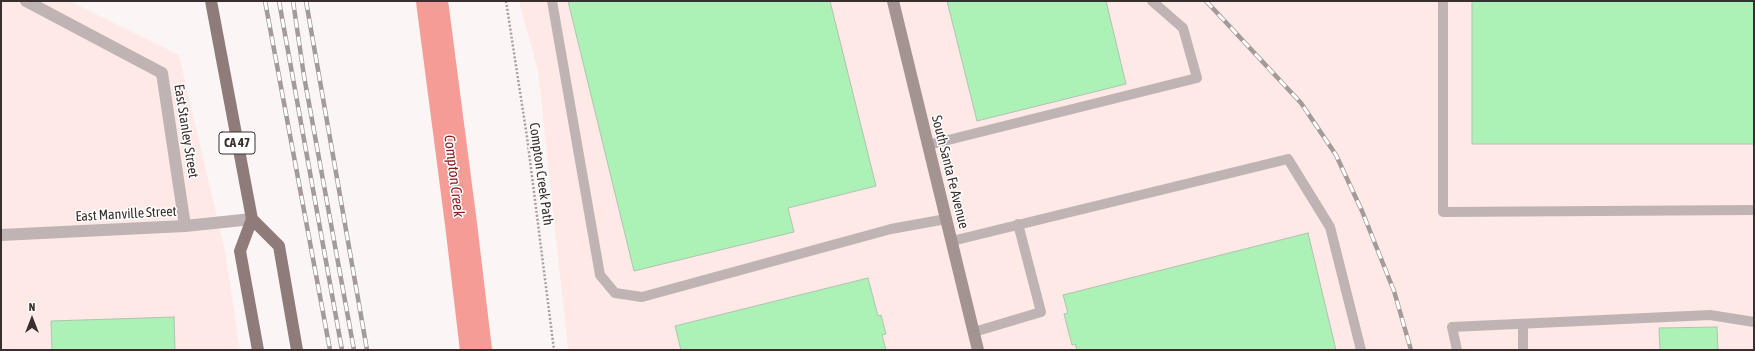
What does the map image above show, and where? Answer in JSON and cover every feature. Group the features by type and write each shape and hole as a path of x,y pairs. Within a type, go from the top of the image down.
{"main road":[{"name":"CA 47","path":"211,1 252,219"},
{"name":"South Santa Fe Avenue","path":"893,1 978,350"},
{"path":"258,350 240,252 252,219 279,246 297,350"}],"street":[{"name":"East Stanley Street","path":"26,1 162,73 185,226"},
{"name":"East Manville Street","path":"1,235 185,226 252,219"}],"lane":[{"path":"552,1 600,275 615,293 642,297 891,229 946,219"},
{"path":"928,145 1197,78 1182,28 1152,1"},
{"path":"1443,1 1443,212 1754,210"},
{"path":"952,241 1288,158 1330,227 1361,350"},
{"path":"974,332 1041,312 1018,224"},
{"path":"1458,350 1452,327 1710,315 1754,322"},
{"path":"1523,324 1523,350"}],"path":[{"name":"Compton Creek Path","path":"506,1 527,137 554,350"}],"shaded area":[{"path":"1,1 69,1 179,55 225,251 240,350 1,350"},
{"path":"519,1 1754,1 1754,350 568,350 538,71"}],"building":[{"path":"568,1 830,1 876,186 788,208 794,232 634,271"},
{"path":"947,1 1106,1 1126,84 977,121"},
{"path":"1472,1 1754,1 1754,144 1472,144"},
{"path":"1308,233 1336,350 1077,350 1075,344 1072,345 1064,314 1068,313 1063,295"},
{"path":"868,278 878,316 881,315 886,334 882,335 886,350 681,350 675,326"},
{"path":"174,317 175,350 52,350 51,321"},
{"path":"1717,327 1718,350 1660,350 1659,328"}],"waterway":[{"name":"Compton Creek","path":"432,1 476,350"}],"railway":[{"path":"265,1 330,350"},
{"path":"279,1 342,350"},
{"path":"293,1 304,76 354,350"},
{"path":"306,1 367,350"},
{"path":"1206,1 1301,103 1336,155 1362,211 1394,291 1411,350"}]}
